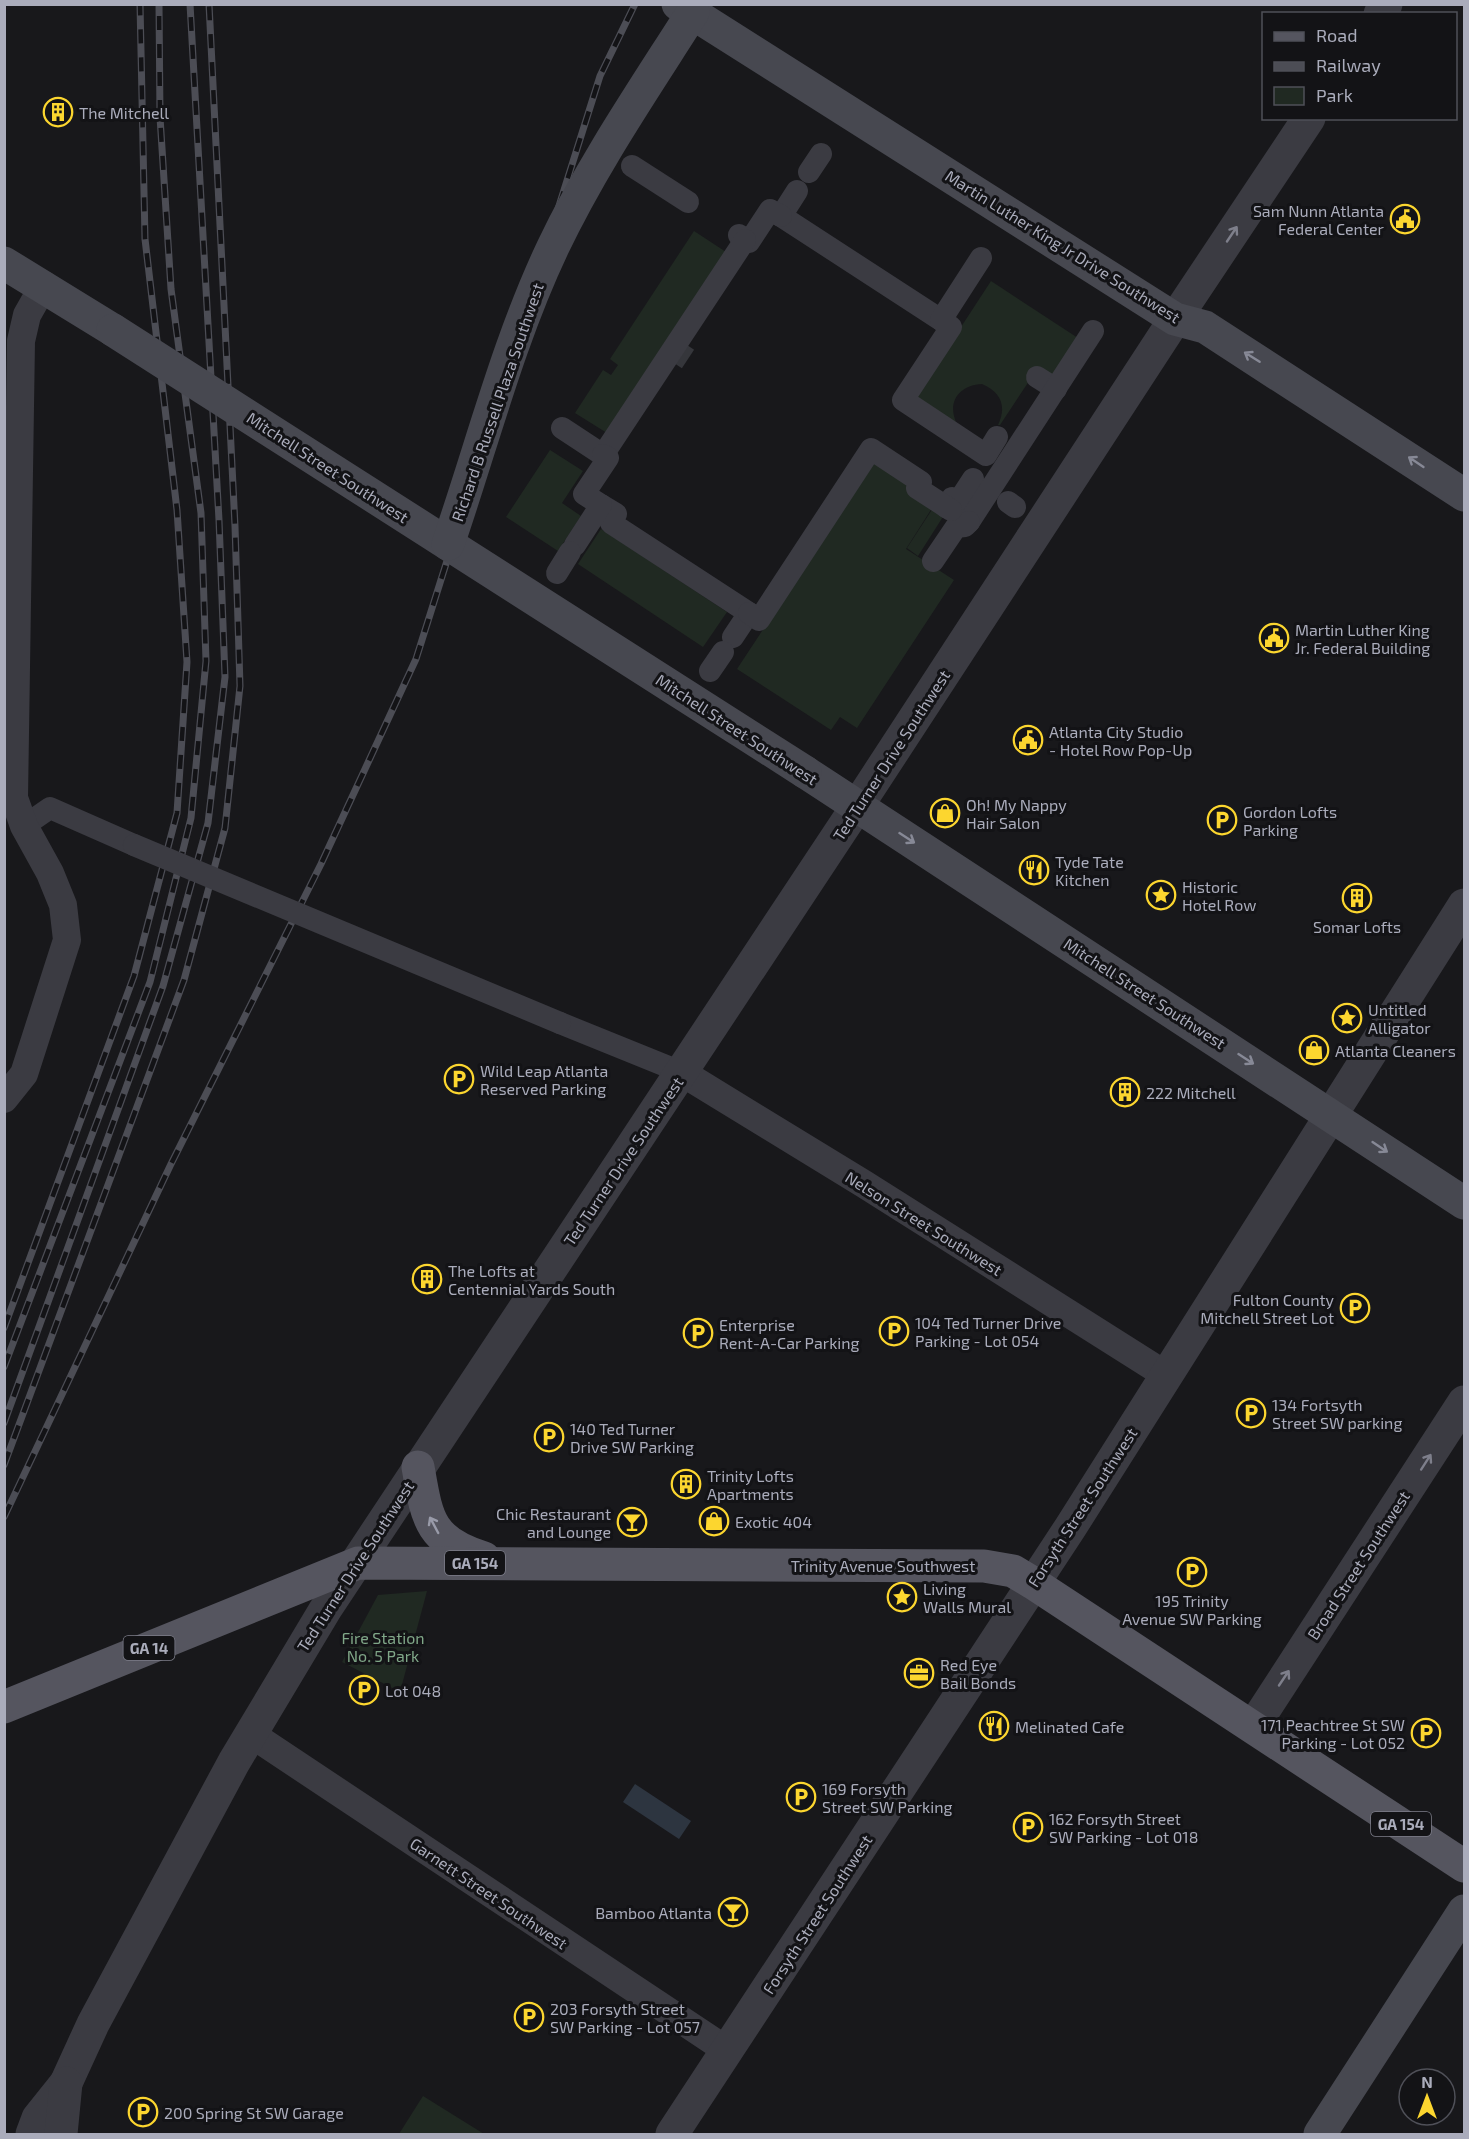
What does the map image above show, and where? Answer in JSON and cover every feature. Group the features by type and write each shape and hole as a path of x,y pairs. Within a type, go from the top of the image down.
{"main road":[{"name":"Martin Luther King Jr Drive Southwest","path":"685,8 1175,319 1205,327 1464,495"},
{"name":"Richard B Russell Plaza Southwest","path":"448,544 525,311 553,247 685,8"},
{"name":"Mitchell Street Southwest","path":"4,263 44,285 858,806 1464,1203"},
{"path":"418,1467 427,1513 440,1538 463,1552 500,1563"},
{"name":"Trinity Avenue Southwest","path":"358,1563 984,1566 1013,1572 1034,1583 1464,1866"},
{"name":"GA 14","path":"4,1707 358,1563"},
{"path":"1320,2134 1464,1911"}],"street":[{"name":"Ted Turner Drive Southwest","path":"32,2134 38,2118 66,2083 120,1975 251,1734 325,1610 858,806 1175,319 1309,120"},
{"path":"632,166 688,202"},
{"path":"781,216 797,191"},
{"path":"603,455 676,351 742,237 749,242 770,210 951,327 903,400 996,456"},
{"path":"941,320 981,258"},
{"path":"4,1099 24,1074 67,940 63,905 50,873 14,828 21,341 27,315 44,285"},
{"path":"958,514 986,488 996,456 1046,383 1093,331"},
{"path":"562,428 608,458 584,494 616,514 610,523 759,620 870,449 921,482 917,488 958,514 965,526 956,527 933,561"},
{"path":"557,573 601,505"},
{"path":"710,671 749,613"},
{"path":"14,828 50,808 681,1072"},
{"name":"Forsyth Street Southwest","path":"672,2134 1034,1583 1464,905"},
{"name":"Nelson Street Southwest","path":"681,1072 864,1184 1166,1375"},
{"name":"Broad Street Southwest","path":"1252,1727 1464,1402"},
{"name":"Garnett Street Southwest","path":"251,1734 728,2051"},
{"name":"Ted Turner Drive Southwest","path":"62,2134 66,2083"}],"green space":[{"path":"694,231 726,252 607,433 575,413 603,370 611,375 618,365 610,359"},
{"path":"991,281 1081,340 1053,383 1035,372 1000,425 998,425 1002,412 1001,400 994,391 982,384 967,387 957,396 953,407 956,422 914,399"},
{"path":"550,450 583,471 562,503 581,516 558,551 506,517"},
{"path":"875,459 934,505 906,549 954,580 857,728 840,717 831,730 737,669"},
{"path":"935,505 946,512 918,556 907,548"},
{"path":"601,529 727,612 703,647 578,564"},
{"name":"Fire Station No. 5 Park","path":"427,1591 400,1692 342,1662 378,1595"},
{"path":"423,2096 484,2134 399,2134"}],"shaded area":[{"path":"635,1784 691,1821 679,1839 623,1802"}],"tunnel":[{"path":"679,353 688,359"}],"railway":[{"path":"4,1328 134,976 177,813 187,662 177,510 145,239 140,4"},
{"path":"4,1367 150,982 191,818 206,661 201,513 171,289 160,117 159,4"},
{"path":"4,1423 163,986 208,823 225,677 219,520 190,4"},
{"path":"4,1465 184,980 225,828 240,686 235,526 209,4"},
{"path":"4,1517 171,1164 321,864 416,659 600,76 635,4"}],"place":[{"name":"The Mitchell","path":"58,112"},
{"name":"Sam Nunn Atlanta Federal Center","path":"1405,219"},
{"name":"Martin Luther King Jr. Federal Building","path":"1274,638"},
{"name":"Atlanta City Studio - Hotel Row Pop-Up","path":"1028,740"},
{"name":"Oh! My Nappy Hair Salon","path":"945,813"},
{"name":"Gordon Lofts Parking","path":"1222,820"},
{"name":"Tyde Tate Kitchen","path":"1034,870"},
{"name":"Historic Hotel Row","path":"1161,895"},
{"name":"Somar Lofts","path":"1357,898"},
{"name":"Untitled Alligator","path":"1347,1018"},
{"name":"Atlanta Cleaners","path":"1314,1050"},
{"name":"Wild Leap Atlanta Reserved Parking","path":"459,1079"},
{"name":"222 Mitchell","path":"1125,1092"},
{"name":"The Lofts at Centennial Yards South","path":"427,1279"},
{"name":"Fulton County Mitchell Street Lot","path":"1355,1308"},
{"name":"104 Ted Turner Drive Parking - Lot 054","path":"894,1331"},
{"name":"Enterprise Rent-A-Car Parking","path":"698,1333"},
{"name":"134 Fortsyth Street SW parking","path":"1251,1413"},
{"name":"140 Ted Turner Drive SW Parking","path":"549,1437"},
{"name":"Trinity Lofts Apartments","path":"686,1484"},
{"name":"Exotic 404","path":"714,1521"},
{"name":"Chic Restaurant and Lounge","path":"632,1522"},
{"name":"195 Trinity Avenue SW Parking","path":"1192,1572"},
{"name":"Living Walls Mural","path":"902,1597"},
{"name":"Red Eye Bail Bonds","path":"919,1673"},
{"name":"Lot 048","path":"364,1690"},
{"name":"Melinated Cafe","path":"994,1726"},
{"name":"171 Peachtree St SW Parking - Lot 052","path":"1426,1733"},
{"name":"169 Forsyth Street SW Parking","path":"801,1797"},
{"name":"162 Forsyth Street SW Parking - Lot 018","path":"1028,1827"},
{"name":"Bamboo Atlanta","path":"733,1912"},
{"name":"203 Forsyth Street SW Parking - Lot 057","path":"529,2017"},
{"name":"200 Spring St SW Garage","path":"143,2112"}]}
